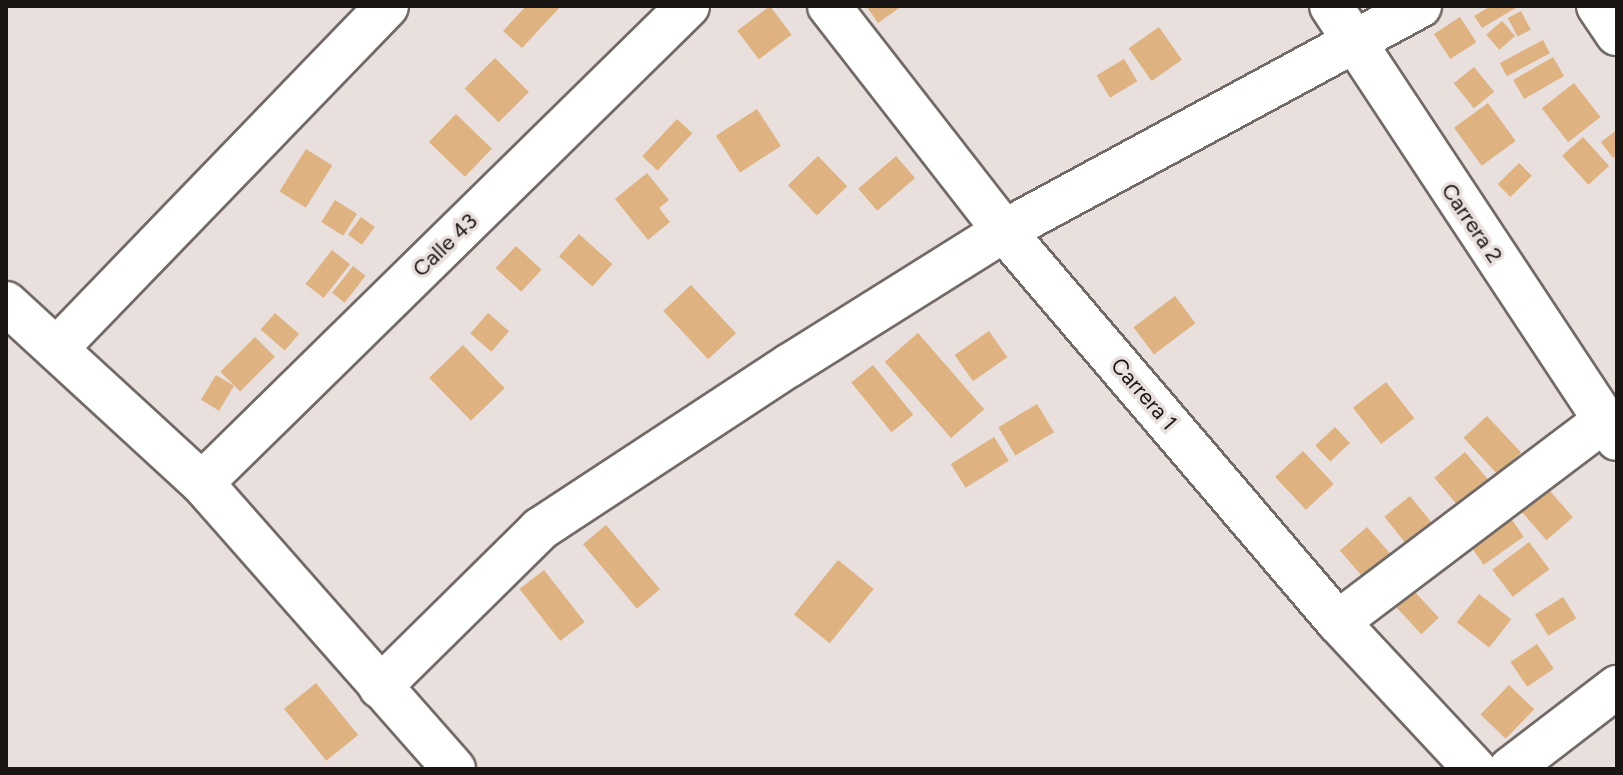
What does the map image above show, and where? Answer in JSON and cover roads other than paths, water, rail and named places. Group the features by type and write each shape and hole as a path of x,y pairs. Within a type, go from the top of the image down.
{"street":[{"path":"57,348 387,6"},
{"name":"Calle 43","path":"202,483 688,6"},
{"name":"Carrera 1","path":"829,6 1004,231 1338,622 1475,769"},
{"name":"Carrera 2","path":"1331,6 1353,44 1610,430"},
{"path":"380,687 540,529 1004,231 1420,6"},
{"path":"1598,6 1617,34"},
{"path":"6,303 202,483 454,769"},
{"path":"1338,622 1610,430"},
{"path":"1510,769 1617,687"}]}
